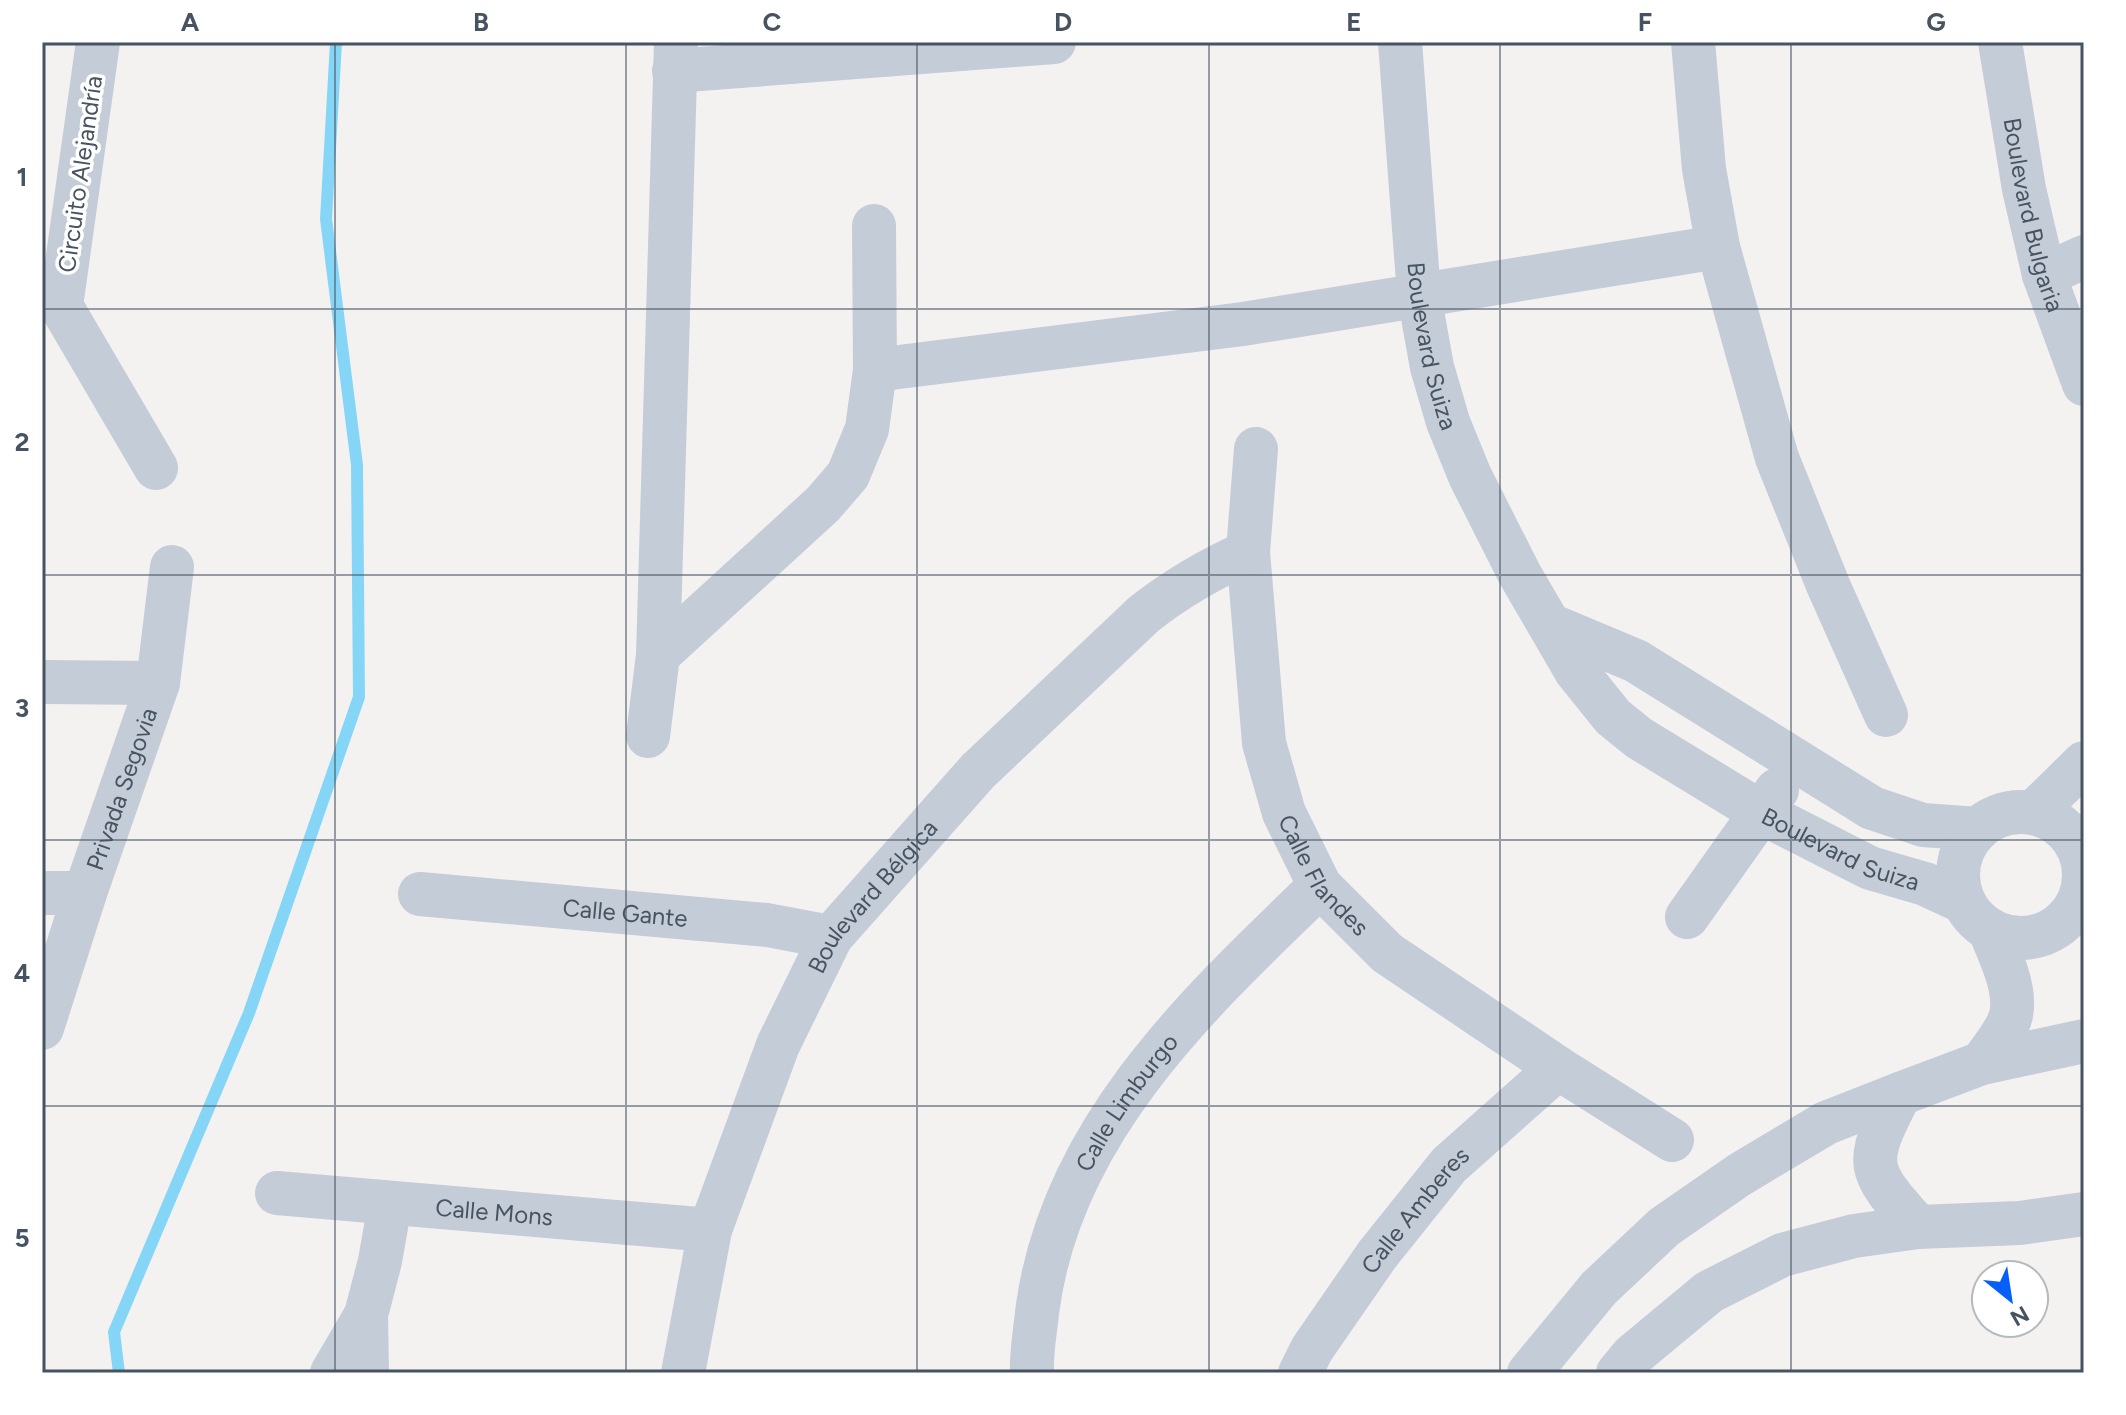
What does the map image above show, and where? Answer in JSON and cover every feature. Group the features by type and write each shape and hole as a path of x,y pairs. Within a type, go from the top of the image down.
{"street":[{"name":"Circuito Alejandría","path":"98,42 52,306 156,468"},
{"path":"648,736 658,655 675,56 1054,42"},
{"name":"Boulevard Suiza","path":"1400,42 1419,295 1432,367 1448,422 1470,476 1519,573 1576,671 1613,717 1639,738 1762,813 1870,868 1925,884 1977,916"},
{"path":"1693,42 1704,169 1718,247 1777,458 1828,585 1886,715"},
{"name":"Boulevard Bulgaria","path":"2000,42 2024,189 2044,275 2084,384"},
{"path":"658,655 823,504 848,475 867,429 875,370 874,226"},
{"path":"875,370 1243,324 1718,247"},
{"path":"2044,275 2084,257"},
{"name":"Calle Flandes","path":"1256,449 1248,552 1264,743 1284,813 1320,886 1387,953 1672,1140"},
{"name":"Boulevard Bélgica","path":"684,1371 710,1230 778,1045 831,937 978,771 1144,614 1173,591 1248,552"},
{"name":"Privada Segovia","path":"42,1028 158,683 172,567"},
{"name":"Boulevard Suiza","path":"1550,625 1636,661 1848,795 1897,818 1951,828 1978,829"},
{"name":"Privada Segovia","path":"42,682 158,683"},
{"path":"1687,917 1762,813 1795,760"},
{"path":"2033,813 2084,763"},
{"path":"1982,1063 2011,1015 2011,999 2007,978 1958,883 1959,863 1966,844 1978,829 1994,818 2014,813 2033,813 2052,820 2068,832 2079,849 2084,867 2084,899"},
{"name":"Calle Limburgo","path":"1032,1373 1042,1278 1066,1201 1105,1125 1160,1049 1217,986 1320,886"},
{"path":"1977,916 2008,937 2028,938 2047,933 2064,922 2076,906 2083,887"},
{"name":"Privada Segovia","path":"42,893 85,893"},
{"name":"Calle Gante","path":"420,894 767,925 831,937"},
{"path":"1529,1373 1599,1288 1664,1227 1739,1175 1826,1123 1900,1094 1982,1063 2084,1041"},
{"name":"Calle Amberes","path":"1300,1373 1312,1349 1377,1255 1449,1165 1558,1068"},
{"path":"1900,1094 1878,1135 1875,1155 1877,1174 1883,1187 1918,1227"},
{"name":"Calle Mons","path":"277,1193 710,1230"},
{"path":"367,1373 366,1315 390,1204"},
{"path":"1618,1373 1632,1356 1709,1292 1782,1255 1854,1236 1918,1227 2020,1223 2084,1214"},
{"path":"332,1373 366,1315"}],"waterway":[{"path":"119,1373 114,1332 249,1013 359,697 357,465 326,219 336,42"}]}
